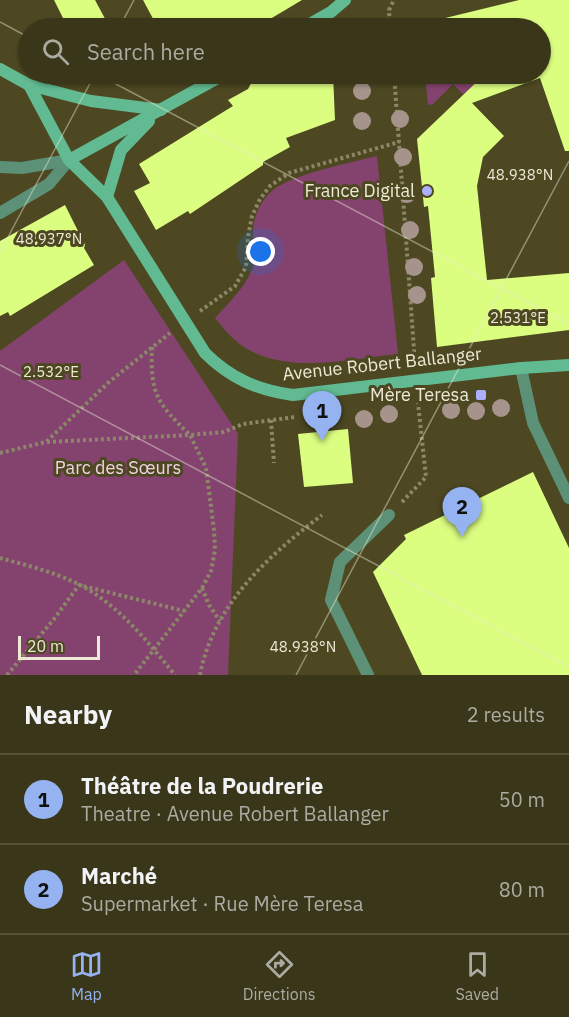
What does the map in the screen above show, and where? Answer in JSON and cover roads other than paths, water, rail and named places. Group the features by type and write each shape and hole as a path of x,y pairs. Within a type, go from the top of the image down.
{"main road":[{"path":"320,18 345,0"},
{"path":"0,69 18,79"},
{"path":"69,160 207,84"},
{"path":"28,85 91,101 161,110"},
{"name":"Avenue Robert Ballanger","path":"28,85 69,160 107,197 205,353 218,366 238,380 271,392 293,395 521,368 569,365"},
{"path":"107,197 121,150 161,110"}],"street":[{"path":"0,167 22,168 69,160"},
{"path":"0,213 49,184 69,160"},
{"path":"521,368 533,423 569,498"},
{"path":"368,675 331,600 340,562 389,515"}],"place":[{"name":"France Digital","path":"427,191"},
{"name":"Mère Teresa","path":"481,395"},
{"name":"Théâtre de la Poudrerie","path":"322,441"},
{"name":"Marché","path":"462,537"}],"park label":[{"name":"Parc des Sœurs","path":"118,468"}]}
